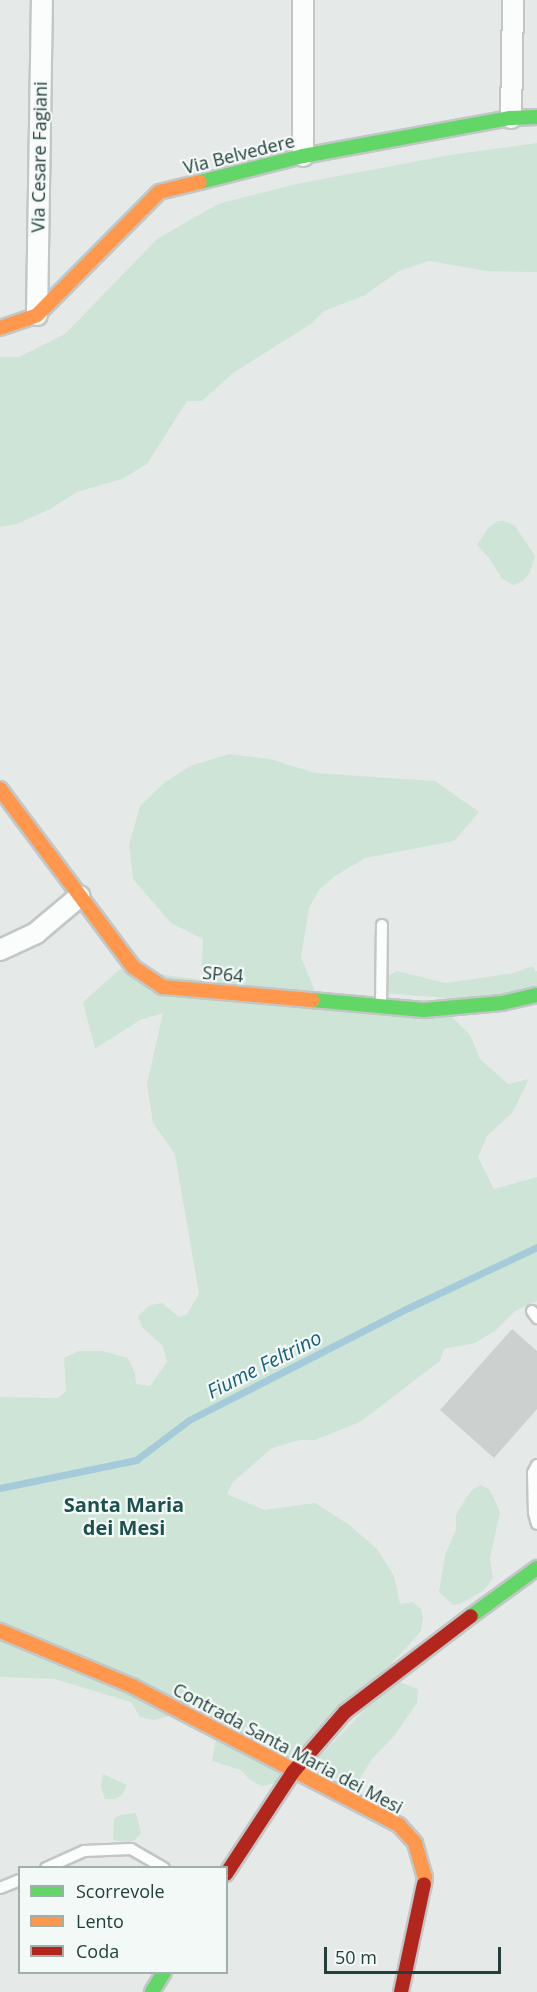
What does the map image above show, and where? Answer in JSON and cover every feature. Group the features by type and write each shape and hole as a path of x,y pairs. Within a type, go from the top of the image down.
{"street":[{"name":"Via Cesare Fagiani","path":"37,315 42,0"},
{"path":"303,0 303,156"},
{"path":"511,118 513,0"},
{"name":"Via Belvedere","path":"0,328 37,315 159,192 303,156 511,118 537,117"},
{"name":"SP64","path":"0,789 133,967 163,987 424,1010 502,1002 537,995"},
{"path":"0,950 36,933 80,896"},
{"path":"228,1871 292,1772 345,1712 423,1651 537,1568"},
{"name":"Contrada Santa Maria dei Mesi","path":"0,1631 132,1686 292,1772 399,1825 415,1843 425,1877 400,1992"},
{"path":"152,1992 163,1974"}],"lane":[{"path":"381,1006 382,926"},
{"path":"537,1465 533,1473 534,1513 537,1524"},
{"path":"50,1866 84,1851 131,1849 161,1866"},
{"path":"0,1888 18,1881"}],"green space":[{"path":"537,143 537,272 487,271 429,261 399,271 365,295 324,311 311,324 233,373 202,401 187,401 147,464 122,479 77,492 50,509 17,524 0,527 0,357 19,357 65,334 157,239 218,204 296,184 450,155"},
{"path":"498,521 515,526 535,556 530,572 523,581 513,585 502,579 489,558 477,545 489,527"},
{"path":"229,754 270,759 315,773 435,781 479,812 454,841 365,858 335,876 319,890 309,908 301,957 315,991 201,982 203,939 171,923 133,879 129,845 140,806 164,783 190,766"},
{"path":"533,966 535,972 537,971 537,992 506,1003 384,993 387,976 397,971 446,983 514,973"},
{"path":"120,969 447,1012 470,1035 480,1059 508,1084 529,1079 512,1113 487,1136 478,1157 494,1189 537,1177 537,1301 515,1311 496,1330 475,1343 444,1349 440,1361 360,1422 315,1440 300,1440 272,1448 233,1482 227,1494 264,1510 315,1503 348,1524 377,1549 394,1576 400,1604 413,1602 421,1609 423,1617 421,1631 407,1647 276,1783 262,1786 250,1780 241,1770 212,1761 216,1740 169,1716 154,1720 140,1717 131,1702 54,1679 0,1677 0,1397 58,1398 66,1391 64,1358 79,1351 102,1351 128,1358 135,1373 136,1384 150,1386 167,1362 163,1346 142,1327 138,1316 150,1305 162,1303 179,1317 187,1314 199,1294 175,1154 153,1123 147,1084 163,1013 140,1020 95,1049 83,1002"},
{"path":"481,1485 490,1490 500,1512 490,1558 493,1578 484,1590 460,1604 453,1605 439,1592 445,1555 456,1530 456,1515 473,1489"},
{"path":"394,1680 418,1689 417,1703 394,1736 372,1759 355,1787 310,1766"},
{"path":"103,1774 127,1785 122,1795 115,1799 105,1799 101,1787"},
{"path":"136,1813 141,1833 129,1843 113,1840 114,1819 120,1815"}],"building":[{"path":"512,1329 537,1351 537,1409 494,1458 440,1410"}],"waterway":[{"name":"Fiume Feltrino","path":"0,1488 136,1460 189,1420 408,1308 537,1247"}],"traffic: fast":[{"path":"200,182 303,156 511,118 537,117"},
{"path":"312,1000 424,1010 502,1003 537,995"},
{"path":"471,1616 537,1568"},
{"path":"152,1992 163,1974"}],"traffic: slow":[{"path":"0,328 37,315 159,192 200,182"},
{"path":"0,789 133,967 163,987 312,1000"},
{"path":"0,1631 132,1686 399,1825 415,1843 425,1877 424,1884"}],"traffic: jam":[{"path":"228,1871 293,1772 345,1712 471,1616"},
{"path":"401,1992 424,1884"}],"district":[{"name":"Santa Maria dei Mesi","path":"124,1516"}]}
